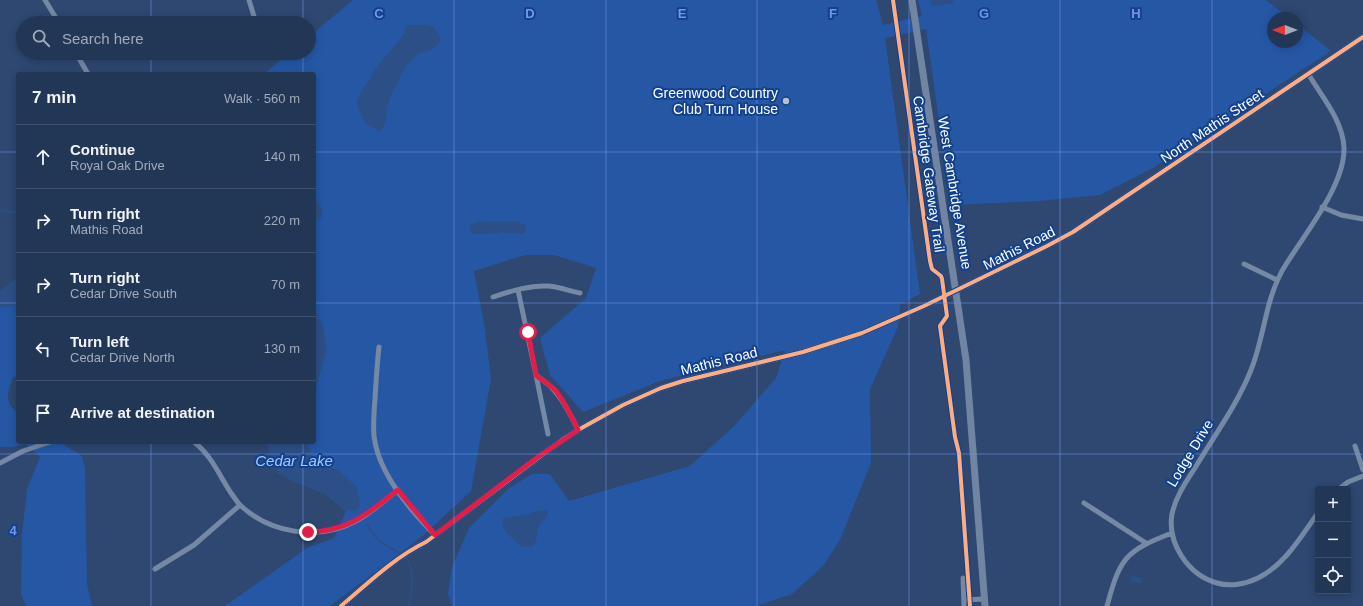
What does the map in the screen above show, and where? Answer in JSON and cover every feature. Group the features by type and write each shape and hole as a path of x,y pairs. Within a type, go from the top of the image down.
{"main road":[{"name":"West Cambridge Avenue","path":"912,0 969,382 984,602"}],"street":[{"path":"45,0 54,16"},
{"path":"249,0 254,16"},
{"name":"North Mathis Street","path":"1073,232 1309,75 1363,37"},
{"path":"80,60 87,72"},
{"name":"Lodge Drive","path":"1309,75 1337,122 1342,134 1344,145 1342,163 1337,178 1322,207 1277,280 1251,370 1233,406 1178,496 1172,515 1172,533 1174,543 1182,557 1198,573 1217,583 1231,585 1240,584 1258,578 1275,567 1289,552 1315,517"},
{"path":"1322,207 1341,215 1363,219"},
{"name":"Mathis Road","path":"341,606 413,548 426,542 538,457 578,430 623,405 662,388 683,381 838,342 887,323 956,291 1073,232"},
{"path":"1244,264 1277,280"},
{"path":"493,297 535,286 550,286 580,294"},
{"path":"518,290 548,434"},
{"path":"379,347 373,420 374,438 377,452 383,468 390,480 435,535"},
{"path":"536,375 556,392 578,430"},
{"path":"0,463 23,451 44,444"},
{"path":"196,444 208,455 240,505 257,517 278,527 297,532 318,532 355,522 398,490"},
{"path":"1355,446 1363,470"},
{"path":"1342,486 1363,476"},
{"path":"1084,503 1146,543"},
{"path":"154,569 194,545 240,505"},
{"path":"1107,606 1116,577 1123,562 1132,552 1146,543 1172,533"},
{"path":"963,578 964,603 984,602"}],"shaded area":[{"path":"353,0 876,0 883,25 922,16 918,0 1266,0 1281,12 1267,12 1267,48 1303,48 1303,29 1331,51 1153,168 1100,195 1038,201 951,205 926,29 885,38 920,294 900,305 898,327 870,389 871,463 840,540 823,566 792,594 756,606 452,606 448,594 452,567 469,528 509,488 532,474 550,474 569,501 690,466 734,426 776,378 785,350 660,381 583,412 550,375 540,338 586,298 596,268 554,255 525,255 474,271 485,329 491,379 471,491 425,534 330,606 225,606 307,548 334,538 346,511 324,493 297,483 278,473 267,444 316,444 316,72 266,72 281,60 316,60 316,31"},
{"path":"16,279 16,377 13,377 8,397 10,405 16,411 16,444 26,444 12,447 0,447 0,291"},
{"path":"26,444 62,444 82,456 85,469 87,584 92,606 26,606 21,594 22,534 27,489 40,457"}],"water":[{"path":"931,0 953,0 953,3 932,6"},
{"path":"426,25 434,27 441,40 431,50 416,55 406,66 387,107 386,122 382,130 379,131 365,123 357,105 357,101 363,88 376,68 404,34 406,26"},
{"path":"316,200 322,209 322,217 317,220"},
{"path":"517,221 526,226 525,233 507,234 504,232 492,234 472,234 469,227 476,222"},
{"path":"16,279 16,305 0,308 0,291"},
{"path":"316,313 323,325 327,349 316,388"},
{"name":"Cedar Lake","path":"267,444 308,444 312,457 317,463 338,470 357,487 360,506 357,510 346,510 342,508 324,493 295,482 279,473 276,470"},
{"path":"540,510 546,510 548,514 539,526 536,541 532,547 522,547 505,531 503,518 525,515"},
{"path":"1132,576 1142,578 1141,584 1130,581"}],"waterway":[{"path":"0,210 16,213"},
{"path":"368,526 378,540 399,553"},
{"path":"406,557 412,575 409,606"}],"cycle path":[{"name":"Cambridge Gateway Trail","path":"893,0 930,261 932,269 941,276 942,279 947,316 940,326 955,437 959,453 970,606"},
{"path":"341,606 403,555 426,542 562,440 578,430 623,405 661,388 683,381 803,352 862,333 924,306 1047,246 1073,232 1363,37"}],"place":[{"name":"Greenwood Country Club Turn House","path":"786,101"}],"route":[{"path":"308,532 328,531 355,522 398,490 425,525 435,535 538,457 578,430 556,392 536,375 528,332"}]}
